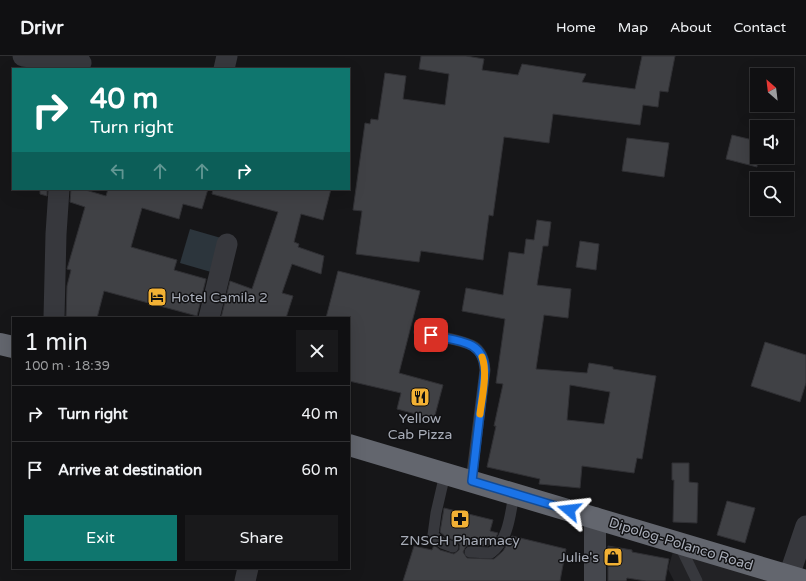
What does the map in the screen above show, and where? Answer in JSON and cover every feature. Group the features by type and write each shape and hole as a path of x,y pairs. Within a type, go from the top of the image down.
{"highway":[{"path":"0,344 12,347"},
{"name":"Dipolog-Polanco Road","path":"350,445 679,543 794,579"}],"street":[{"path":"22,56 81,63"},
{"path":"224,68 227,56"},
{"path":"54,317 56,234 59,190"},
{"path":"209,317 227,244"},
{"path":"594,581 595,518"},
{"path":"794,579 806,526"},
{"path":"245,581 248,569"}],"lane":[{"path":"419,332 466,343 475,347 481,354 485,370 472,481"},
{"path":"445,474 436,513 433,535 442,543 453,547"},
{"path":"470,552 491,554 498,548 506,532 514,494"},
{"path":"679,543 697,581"}],"shaded area":[{"path":"190,229 221,238 211,272 180,263"},
{"path":"674,548 774,581 674,581 668,569"}],"building":[{"path":"421,56 466,56 484,59 482,70 518,75 522,64 586,74 582,82 635,89 642,56 675,56 668,92 660,91 658,107 643,105 640,125 553,114 549,143 504,137 493,216 489,215 483,260 421,251 419,262 356,254 362,211 353,210 365,123 370,124 371,119 378,120 385,73 406,76 403,99 445,105 449,74 419,69"},
{"path":"732,135 750,139 750,164 757,164 757,167 726,159"},
{"path":"627,138 669,143 664,177 622,171"},
{"path":"40,190 47,190 47,196 40,194"},
{"path":"71,190 85,190 106,196 108,190 208,190 202,209 183,204 179,219 142,208 131,247 177,260 174,270 206,279 197,316 104,291 97,317 66,317 67,286 71,270 67,269 85,207 70,202"},
{"path":"213,190 331,190 323,220 301,214 294,242 299,244 298,247 324,256 321,274 292,264 282,293 293,296 286,317 221,317 230,281 252,289 278,212 212,194"},
{"path":"537,220 551,222 548,246 543,246 537,285 571,289 568,318 544,315 536,369 587,373 589,363 613,367 613,369 656,376 642,459 637,458 634,473 582,466 580,488 539,484 540,479 487,467 503,384 496,383 505,319 462,311 466,288 503,295 509,252 524,254 526,239 534,240","holes":["570,385 610,392 604,424 567,420"]},
{"path":"580,241 599,244 596,270 576,267"},
{"path":"338,271 420,291 399,373 443,385 434,419 397,409 401,393 350,381 350,317 326,317"},
{"path":"765,342 806,355 806,383 800,402 751,386"},
{"path":"672,463 689,463 689,482 698,483 697,523 673,522 674,480 672,480"},
{"path":"727,501 755,508 745,543 717,535"},
{"path":"444,508 493,520 490,531 498,533 496,537 488,546 466,546 463,552 467,558 494,559 503,551 512,536 566,549 560,581 403,581 414,546 432,550 434,545 440,550 454,554 459,550 460,545 458,542 446,537 440,532"},
{"path":"608,546 669,559 665,581 646,581 627,578 626,581 608,581"}],"slow traffic":[{"path":"480,414 485,370 482,357"}],"place":[{"name":"Hotel Camila 2","path":"157,297"},
{"name":"Yellow Cab Pizza","path":"420,397"},
{"name":"ZNSCH Pharmacy","path":"460,519"},
{"name":"Julie's","path":"613,557"}],"route":[{"path":"431,335 466,343 475,347 481,354 484,363 485,370 472,481 569,510"}]}
